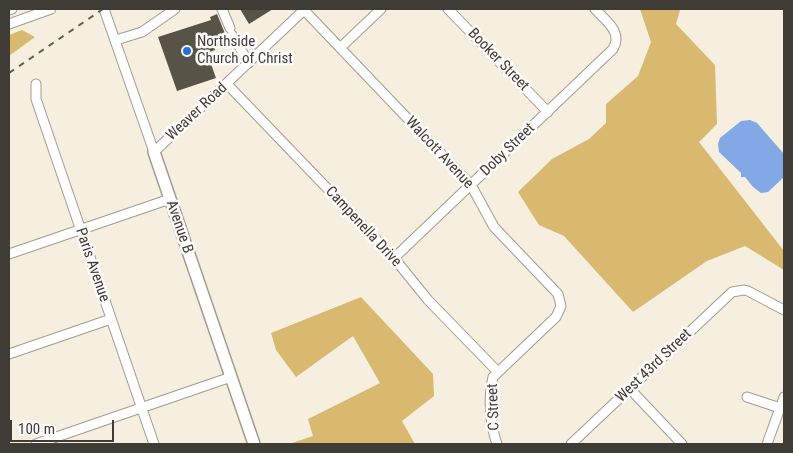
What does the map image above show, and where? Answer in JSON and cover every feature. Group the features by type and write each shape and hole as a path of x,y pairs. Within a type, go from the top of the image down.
{"main road":[{"name":"Avenue B","path":"154,152 254,444"}],"street":[{"path":"9,24 52,9"},
{"name":"Avenue B","path":"104,9 154,152"},
{"path":"116,40 142,32 175,9"},
{"path":"222,9 231,32 249,63"},
{"name":"Walcott Avenue","path":"305,9 471,185 494,227 558,294 561,306 556,317 498,372"},
{"name":"Weaver Road","path":"154,152 305,9"},
{"path":"340,48 381,9"},
{"name":"Booker Street","path":"448,9 548,112"},
{"name":"Doby Street","path":"394,258 613,49 617,38 614,28 595,9"},
{"name":"Paris Avenue","path":"36,84 36,99 154,444"},
{"name":"Campenella Drive","path":"227,84 394,258 428,300 498,372"},
{"path":"9,254 170,199"},
{"name":"West 43rd Street","path":"571,444 727,296 738,290 748,291 784,310"},
{"path":"9,354 111,319"},
{"name":"C Street","path":"497,444 491,417 491,384 493,376 498,372"},
{"path":"36,444 232,378"},
{"path":"630,389 682,444"},
{"path":"747,397 780,408"},
{"path":"767,444 784,398"}],"shaded area":[{"path":"640,9 679,9 676,24 715,65 717,124 699,142 784,251 784,270 745,246 707,261 633,312 564,236 539,225 518,192 552,159 589,139 606,123 606,104 638,76 651,42"},
{"path":"22,30 35,37 9,56 9,35"},
{"path":"361,297 433,374 434,396 402,421 415,444 289,444 313,436 308,419 380,383 353,336 296,377 276,350 271,333"}],"water":[{"path":"750,120 757,123 784,154 784,177 768,192 761,193 753,187 745,177 741,177 741,173 719,152 718,144 720,138 741,121"}],"building":[{"path":"240,9 273,9 249,24"},
{"name":"Northside Church of Christ","path":"217,14 228,41 214,46 215,50 207,53 216,78 177,91 158,37 211,20 210,17"}],"railway":[{"path":"9,73 103,9"}],"place":[{"name":"Northside Church of Christ","path":"187,51"}]}
